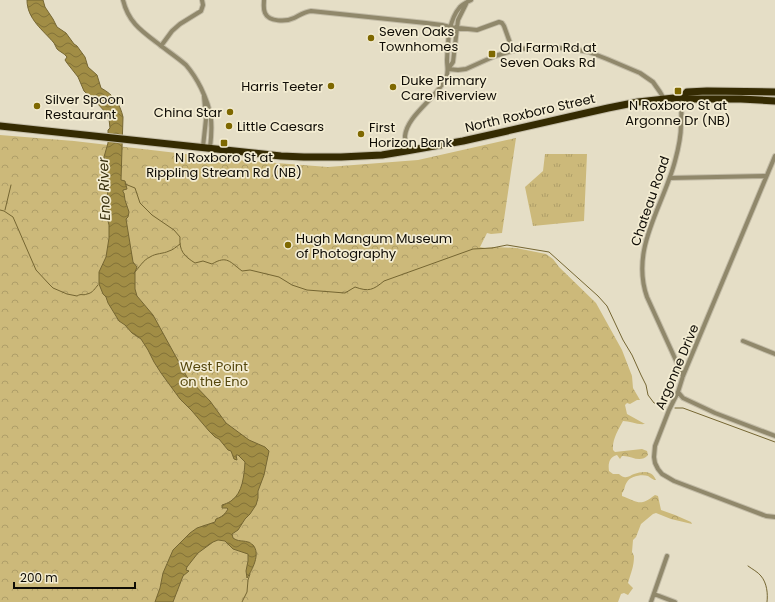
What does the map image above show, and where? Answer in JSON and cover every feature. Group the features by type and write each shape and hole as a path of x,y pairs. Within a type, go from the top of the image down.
{"highway":[{"name":"North Roxboro Street","path":"682,97 687,92 708,91 775,93"},
{"path":"741,99 748,96 773,96 775,93"},
{"name":"North Roxboro Street","path":"0,126 274,155 304,157 362,156 406,152 638,102 682,97 686,99 741,99 775,101"}],"street":[{"path":"123,0 128,16 134,24 145,34 177,57 198,81 209,105 211,119 207,147"},
{"path":"161,46 172,31 180,24 201,11 203,5 202,0"},
{"path":"264,0 265,13 274,20 288,20 306,11 311,11 477,30 497,22 502,23 513,51"},
{"path":"406,152 405,135 409,125 416,114 441,88 448,69 453,62 460,16 466,4 470,0"},
{"path":"448,69 447,62 450,27 455,14 463,4 466,4"},
{"path":"448,69 466,69 491,58 527,48 554,47 573,49 589,52 626,66 647,77 656,85 664,99"},
{"path":"204,93 207,147"},
{"name":"Chateau Road","path":"682,97 682,125 675,162 648,234 642,259 642,278 644,291 649,303 683,376"},
{"name":"Argonne Drive","path":"775,156 683,376 678,392 669,410 655,446 654,457 655,463 662,474 674,481 766,516 775,517"},
{"path":"670,178 766,176"},
{"path":"743,342 775,354"},
{"path":"678,392 683,398 715,413 775,436"},
{"path":"651,602 667,556"},
{"path":"654,594 675,602"}],"green space":[{"name":"West Point on the Eno","path":"0,135 74,141 237,160 328,167 418,160 516,138 502,233 487,233 480,247 516,248 546,254 553,259 559,267 596,303 622,350 632,376 633,388 640,400 630,404 627,403 625,405 627,414 645,424 623,421 614,439 613,450 615,452 642,449 647,451 648,455 642,459 622,456 620,459 617,455 614,456 610,461 609,471 623,477 628,477 641,472 652,474 656,480 645,475 631,478 626,483 622,496 642,502 655,495 658,496 661,510 691,522 692,524 671,519 656,513 641,524 636,537 633,540 632,552 634,556 628,583 633,588 628,595 624,593 621,594 618,602 0,602"},
{"path":"545,154 587,154 584,221 533,226 525,187 543,171"}],"water":[{"path":"27,0 43,0 45,7 57,27 66,33 77,46 85,57 88,67 97,75 101,88 116,100 120,108 123,117 121,180 125,181 127,189 123,190 123,192 129,212 126,219 133,262 137,267 135,272 135,289 137,296 153,315 187,377 210,401 226,423 249,440 265,447 269,451 264,475 258,491 256,505 238,530 232,534 233,538 249,542 255,549 255,562 247,578 246,571 248,554 233,549 225,541 218,540 198,553 187,567 186,570 189,571 183,576 173,602 155,602 163,573 173,550 190,533 197,528 215,522 216,519 226,512 228,509 222,508 222,505 235,498 238,493 242,483 245,462 238,455 236,455 237,460 234,459 231,451 228,450 219,439 209,431 180,399 161,373 141,339 119,321 103,294 99,284 99,272 106,257 109,238 106,204 108,191 105,177 106,167 104,166 103,162 105,160 104,157 108,143 108,130 110,128 109,119 107,114 84,91 78,77 65,60 67,57 65,54 57,49 54,43 33,19"}],"waterway":[{"path":"125,184 135,188 140,203 152,215 174,230 180,237 181,250 195,263 203,261 212,264 217,261 225,260 231,262 242,271 250,270 279,277 292,285 307,290 345,293 355,287 367,290 384,281 473,249 492,248 507,245 549,252 607,306 646,385 648,395 654,403 664,407"},
{"path":"5,210 11,185"},
{"path":"0,210 13,217 36,270 53,288 67,294 77,296 91,293 98,285"},
{"path":"134,273 148,258 170,251 180,244"},
{"path":"675,408 683,408 775,442"},
{"path":"748,566 758,573 765,582 767,589 767,602"},
{"path":"242,602 247,592 250,574"}],"place":[{"name":"Seven Oaks Townhomes","path":"371,38"},
{"name":"Old Farm Rd at Seven Oaks Rd","path":"492,54"},
{"name":"Harris Teeter","path":"331,86"},
{"name":"Duke Primary Care Riverview","path":"393,87"},
{"name":"N Roxboro St at Argonne Dr (NB)","path":"678,91"},
{"name":"Silver Spoon Restaurant","path":"37,106"},
{"name":"China Star","path":"230,112"},
{"name":"Little Caesars","path":"229,126"},
{"name":"First Horizon Bank","path":"361,134"},
{"name":"N Roxboro St at Rippling Stream Rd (NB)","path":"224,143"},
{"name":"Hugh Mangum Museum of Photography","path":"288,245"}],"water label":[{"name":"Eno River","path":"104,189"}]}
